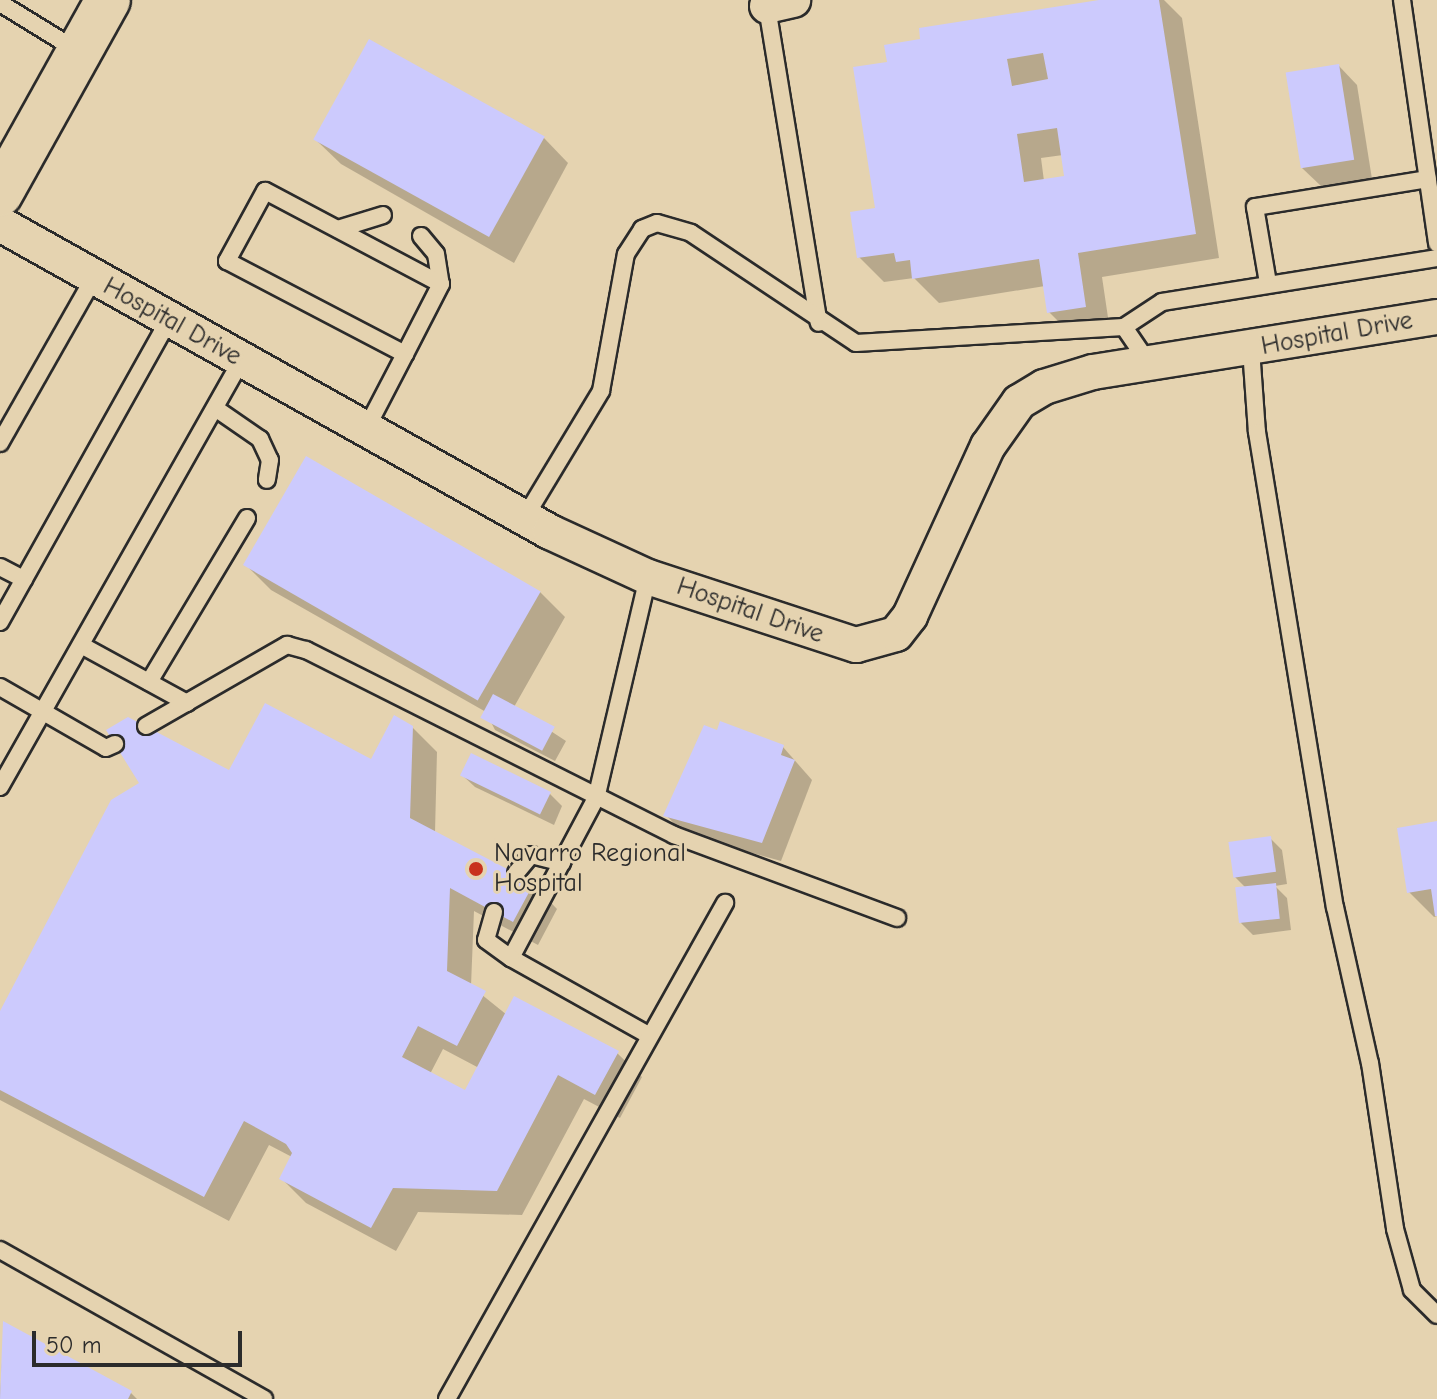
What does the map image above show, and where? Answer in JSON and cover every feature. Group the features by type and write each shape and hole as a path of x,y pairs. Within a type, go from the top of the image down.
{"main road":[{"path":"0,194 108,0"}],"street":[{"name":"Hospital Drive","path":"0,224 93,279 525,517 648,577 842,642 884,639 910,616 988,446 1019,402 1056,383 1148,362 1251,349 1437,317"}],"lane":[{"path":"1402,0 1437,244"},
{"path":"775,2 819,323"},
{"path":"0,3 79,52"},
{"path":"1268,283 1255,207 1428,179"},
{"path":"405,354 227,261 265,191 441,284"},
{"path":"338,229 383,215"},
{"path":"525,517 601,391 626,254 642,229 657,223 691,233 819,323 856,343 900,344 971,333 1124,327 1162,302 1437,258"},
{"path":"366,429 441,284 436,254 421,236"},
{"path":"0,443 93,279"},
{"path":"0,622 169,319"},
{"path":"1124,327 1148,362"},
{"path":"1251,349 1257,432 1335,907 1370,1063 1395,1229 1412,1290 1437,1315"},
{"path":"0,787 242,360"},
{"path":"215,408 260,439 270,460 267,480"},
{"path":"149,682 247,518"},
{"path":"0,567 24,579"},
{"path":"511,958 596,798 648,577"},
{"path":"81,645 187,703"},
{"path":"146,726 287,645 674,835 897,918"},
{"path":"0,687 106,748 115,744"},
{"path":"516,873 531,855 562,863"},
{"path":"447,1399 725,903"},
{"path":"494,912 486,940 511,958 650,1036"},
{"path":"0,1250 264,1399"}],"building":[{"path":"1099,0 1159,0 1196,234 1078,253 1086,307 1047,313 1039,259 912,279 910,260 896,262 894,253 857,258 850,212 875,208 853,67 887,62 884,45 920,39 919,28","holes":["1043,53 1048,79 1012,86 1007,59","1057,128 1064,176 1024,182 1017,134"]},
{"path":"369,39 545,136 489,237 313,140"},
{"path":"1339,64 1354,160 1301,168 1286,72"},
{"path":"306,456 541,592 478,701 243,565"},
{"path":"493,694 555,727 542,751 480,718"},
{"path":"265,703 371,759 394,715 413,726 410,818 534,883 513,922 450,888 447,971 486,991 457,1046 418,1026 402,1057 465,1090 514,996 619,1051 595,1095 558,1075 497,1191 393,1188 371,1228 279,1179 292,1153 286,1144 244,1121 204,1197 0,1090 0,1011 111,800 139,783 106,730 128,717 229,770"},
{"path":"720,721 784,745 781,755 795,760 762,843 663,816 704,725 717,730"},
{"path":"471,753 551,792 540,814 460,775"},
{"path":"1437,821 1435,916 1431,889 1407,893 1397,828"},
{"path":"1271,836 1276,872 1233,878 1228,842"},
{"path":"1276,883 1280,919 1239,923 1235,887"},
{"path":"3,1321 132,1391 128,1399 0,1399"}],"place":[{"name":"Navarro Regional Hospital","path":"476,869"}]}
